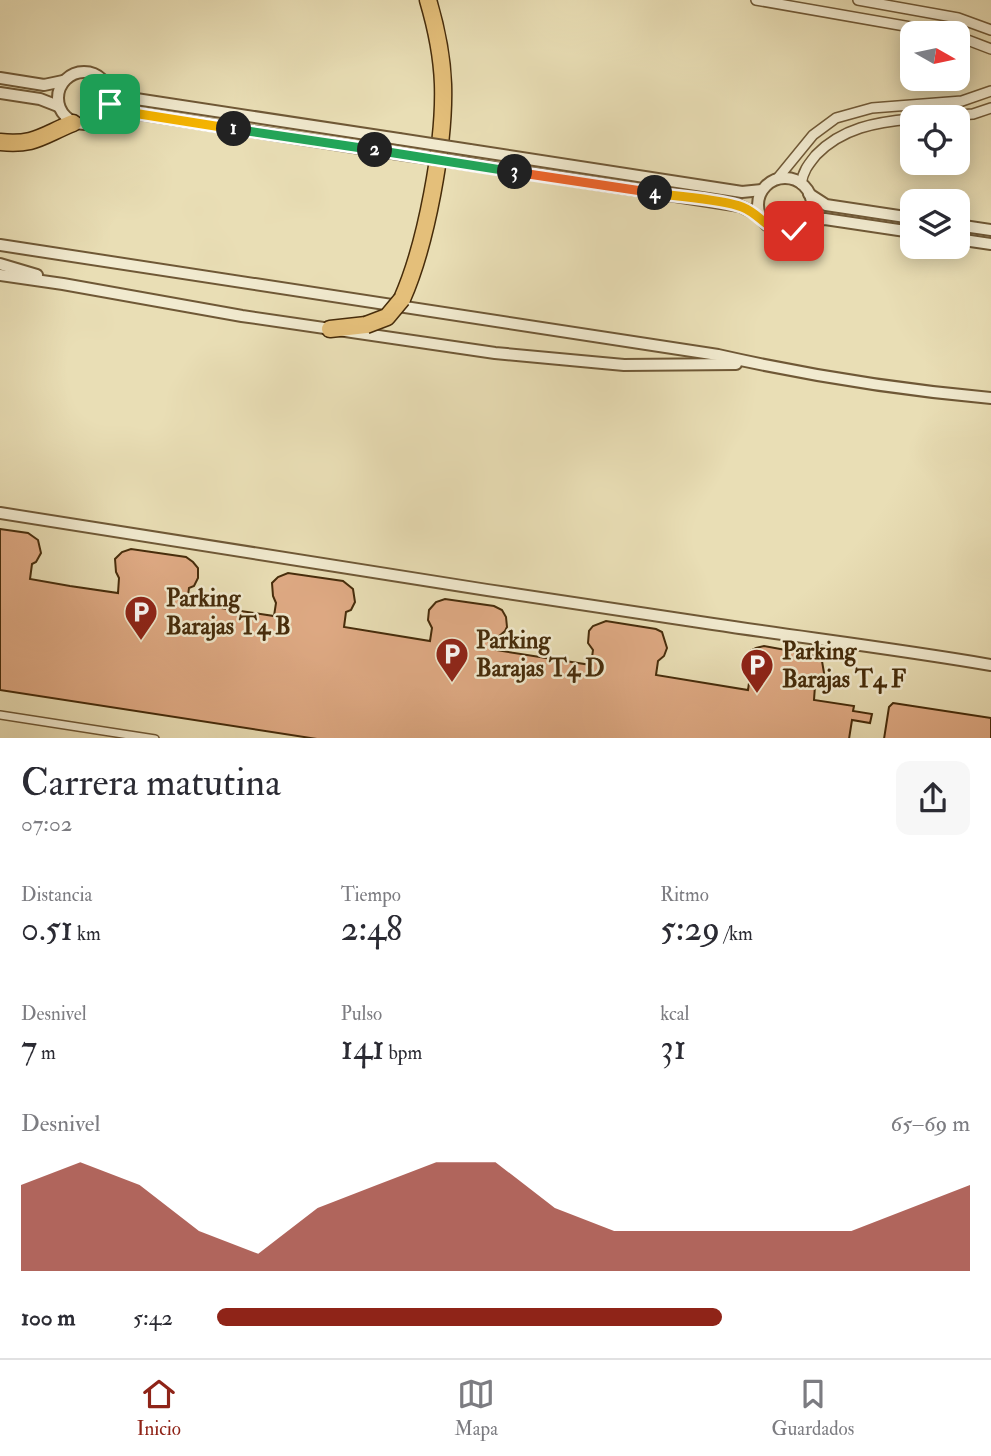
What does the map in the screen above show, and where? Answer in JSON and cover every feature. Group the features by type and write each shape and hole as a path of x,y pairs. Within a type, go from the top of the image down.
{"highway":[{"path":"330,330 366,325 387,317 402,299 412,276 442,127 443,83 436,25 428,0"},
{"path":"0,142 34,142 73,122"}],"street":[{"path":"756,0 900,25"},
{"path":"858,0 958,19 991,30"},
{"path":"970,41 991,49"},
{"path":"0,78 44,85 63,81 75,72 90,71 103,79 110,92 110,104 105,114 90,124 73,122 63,116 58,106 57,93 63,81"},
{"path":"778,179 813,135 836,118 872,108 962,101 991,91"},
{"path":"110,92 136,99 742,192 762,190"},
{"path":"0,93 40,99 58,106"},
{"path":"970,114 991,108"},
{"path":"105,114 133,113 740,206 760,216"},
{"path":"801,184 804,169 824,147 848,131 883,121 900,120"},
{"path":"809,194 811,212 807,221 794,231 786,233 770,228 760,216 757,207 762,190 778,179 789,179 801,184 809,194 826,205 900,216"},
{"path":"807,221 825,219 900,230"},
{"path":"970,227 991,230"},
{"path":"970,241 991,244"},
{"path":"0,245 718,355 760,365 991,398"},
{"path":"0,264 63,284"},
{"path":"0,275 330,330 495,353 625,365 760,365"},
{"path":"955,394 991,404"},
{"path":"0,513 306,563 991,665"},
{"path":"0,715 155,738"}],"building":[{"path":"0,529 28,533 38,540 41,553 32,564 30,579 70,586 118,593 119,578 115,559 122,552 131,549 186,557 193,562 198,568 198,578 194,586 189,588 187,603 274,616 276,603 272,583 278,577 288,573 343,581 353,589 355,602 351,610 346,612 344,627 430,641 432,628 428,620 429,610 436,602 445,599 494,606 502,610 507,627 498,637 496,650 591,665 593,650 588,643 589,631 593,626 606,621 662,632 667,648 658,661 656,675 748,690 750,676 745,663 750,651 764,646 813,655 822,661 824,673 815,686 814,700 854,706 853,711 872,714 870,723 852,720 849,738 311,738 0,690"},
{"path":"893,703 991,718 991,738 884,738 889,707"}],"place":[{"name":"Parking Barajas T4 B","path":"141,642"},
{"name":"Parking Barajas T4 D","path":"452,684"},
{"name":"Parking Barajas T4 F","path":"757,695"}],"route":[{"path":"110,104 105,114 133,113 740,206 760,216 764,223 778,232 794,231"}]}
